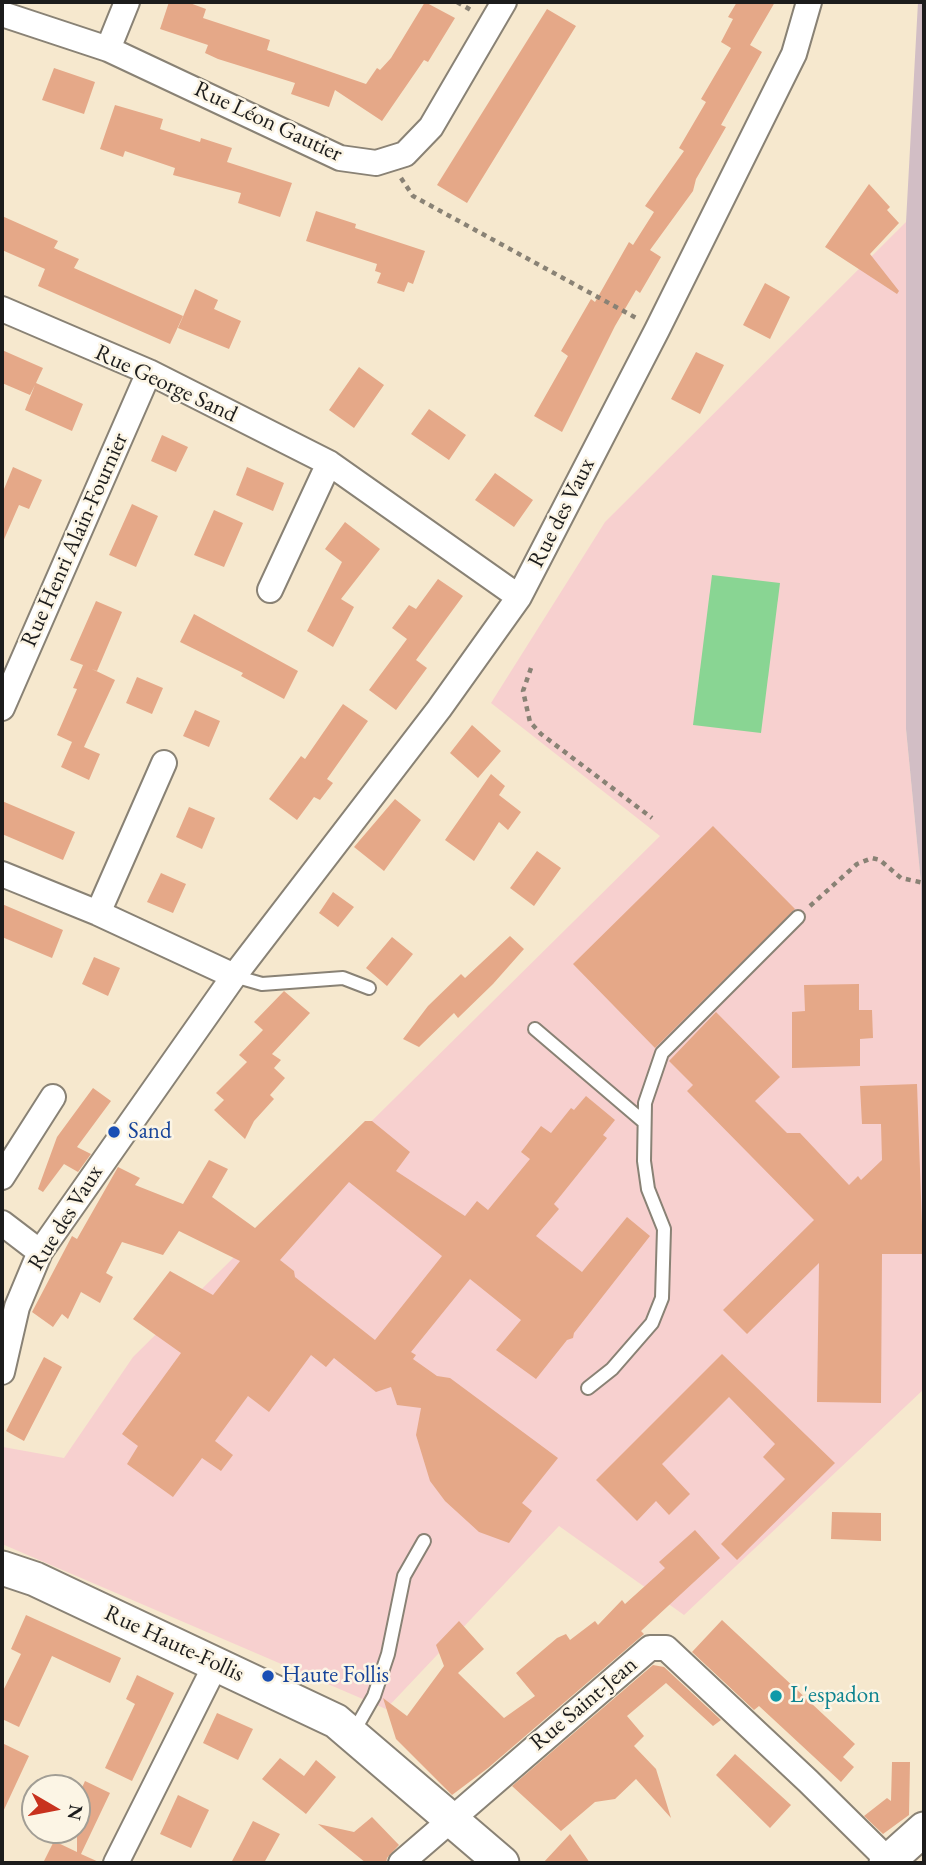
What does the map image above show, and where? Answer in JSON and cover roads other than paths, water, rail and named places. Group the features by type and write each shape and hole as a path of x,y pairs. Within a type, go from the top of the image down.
{"street":[{"path":"108,49 127,2"},
{"name":"Rue Léon Gautier","path":"2,14 108,49 340,158 376,163 405,154 431,127 504,2"},
{"name":"Rue des Vaux","path":"2,1372 17,1307 40,1252 234,976 439,709 519,597 657,330 794,54 809,2"},
{"name":"Rue George Sand","path":"2,309 149,372 329,463 519,597"},
{"name":"Rue Henri Alain-Fournier","path":"2,708 149,372"},
{"path":"270,590 329,463"},
{"path":"98,913 163,763"},
{"path":"2,874 98,913 234,976"},
{"path":"2,1177 53,1097"},
{"name":"Rue des Vaux","path":"2,1223 40,1252"},
{"name":"Rue Haute-Follis","path":"2,1568 35,1579 336,1721 502,1863"},
{"name":"Rue Saint-Jean","path":"401,1863 650,1648 666,1648 808,1780 888,1862"},
{"path":"116,1863 216,1664"},
{"path":"888,1862 924,1829"}],"lane":[{"path":"588,1388 612,1369 652,1323 662,1298 664,1229 648,1189 644,1122 652,1076 662,1053 798,917"},
{"path":"234,976 262,984 343,978 369,988"},
{"path":"536,1029 644,1122"},
{"path":"353,1734 374,1696 388,1654 404,1576 424,1541"}],"place":[{"name":"Sand","path":"114,1132"},
{"name":"Haute Follis","path":"268,1676"},
{"name":"L'espadon","path":"776,1696"}]}
